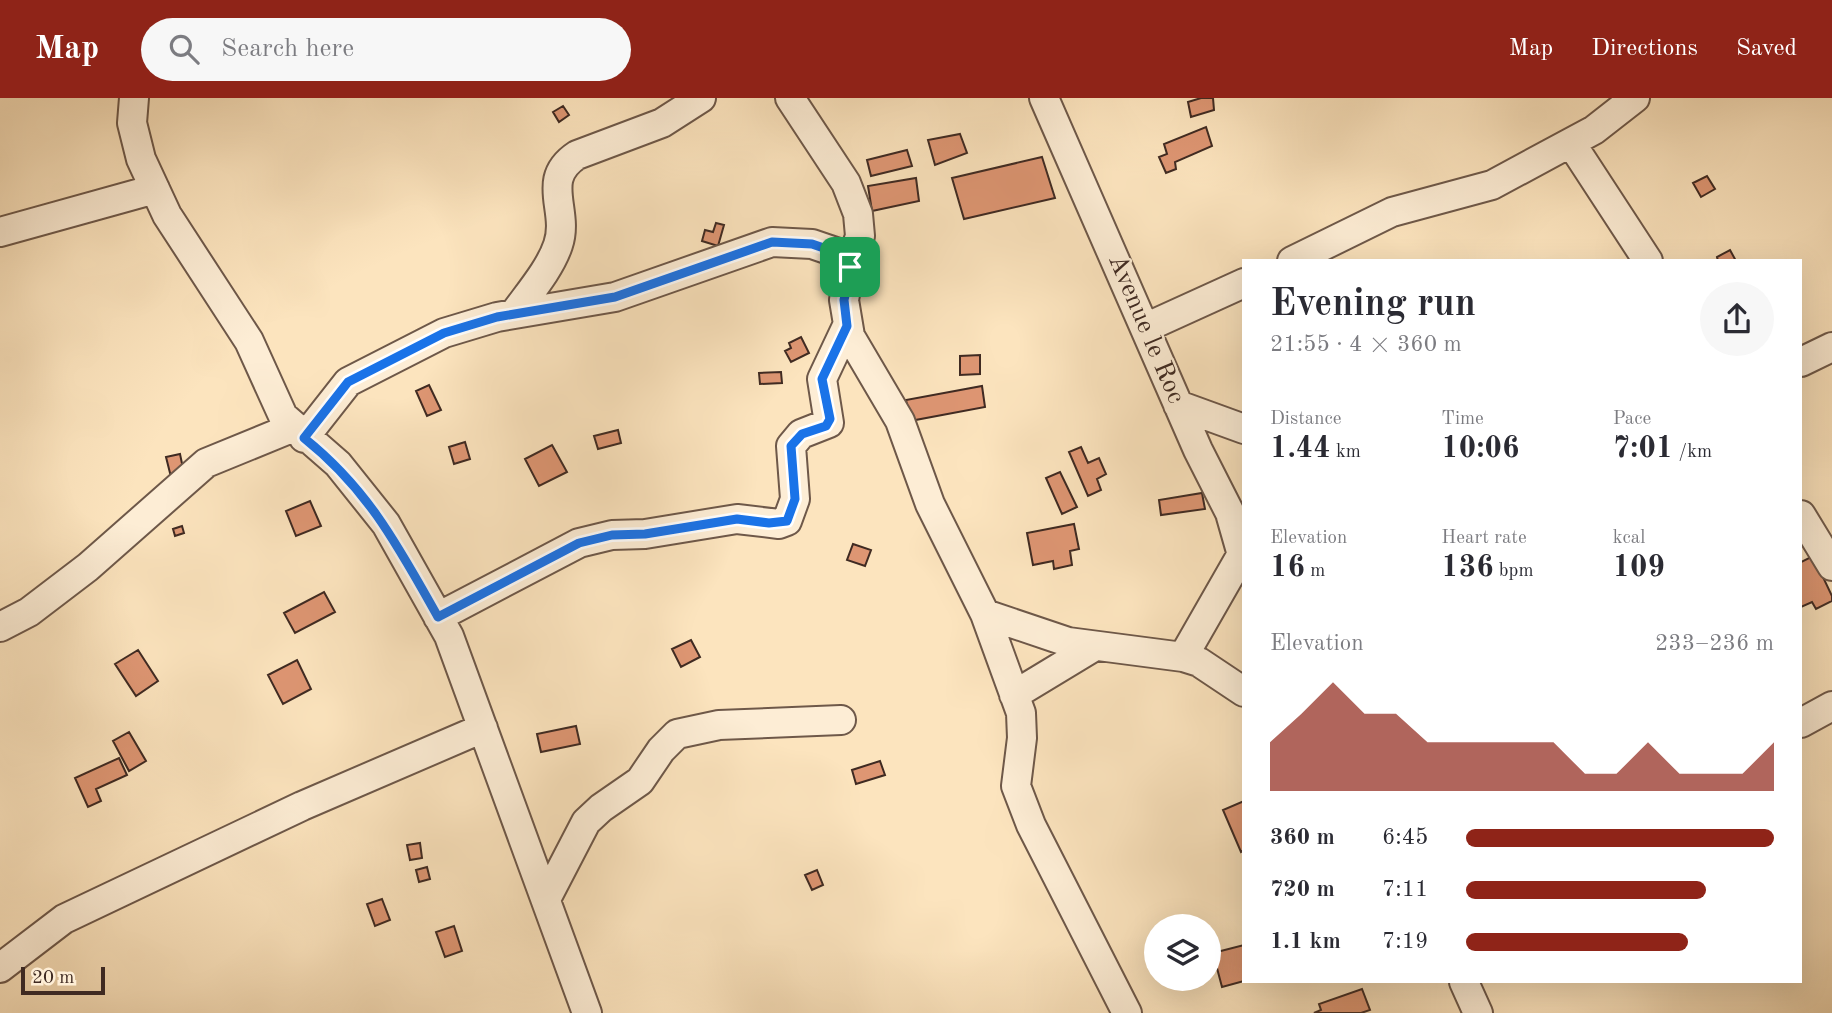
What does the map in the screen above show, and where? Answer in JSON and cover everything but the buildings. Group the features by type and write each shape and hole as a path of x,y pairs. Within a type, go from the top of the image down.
{"street":[{"path":"134,98 132,123 141,159 167,215 249,341 284,416 338,464 386,524 449,636 587,1013"},
{"path":"514,314 558,246 561,227 557,176 565,163 662,123 701,98"},
{"path":"790,98 846,183 858,214 860,236 844,300 847,326 900,421 930,504 985,614 1021,713 1022,738 1016,786 1031,825 1126,1013"},
{"name":"Avenue le Roc","path":"1044,98 1178,405 1230,513 1242,555"},
{"path":"1296,259 1392,212 1492,185 1594,130 1636,98"},
{"path":"1571,143 1647,259"},
{"path":"0,232 155,189"},
{"path":"0,627 29,611 88,567 206,463 299,432 348,382 369,368 444,333 514,314 615,297 772,242 812,244 853,258"},
{"path":"1145,328 1242,284"},
{"path":"438,617 579,543 612,535 645,534 737,519 769,523 787,521 795,499 791,446 802,434 829,423 822,379 847,326"},
{"path":"1802,361 1832,346"},
{"path":"1178,405 1242,428"},
{"path":"1802,517 1832,566"},
{"path":"1182,657 1242,560"},
{"path":"985,614 1068,642 1182,657 1199,662 1242,691"},
{"path":"1014,695 1095,646"},
{"path":"1802,722 1832,706"},
{"path":"546,900 586,822 640,781 661,750 677,734 719,725 841,720"},
{"path":"0,968 65,919 302,806 483,728"},
{"path":"1464,983 1478,1013"}],"route":[{"path":"772,242 812,244 853,258 850,267 844,300 847,326 822,379 829,423 802,434 791,446 795,499 787,521 779,524 737,519 645,534 612,535 579,543 438,617 386,524 338,464 304,438 348,382 369,368 444,333 497,317 615,297 772,242"}]}
